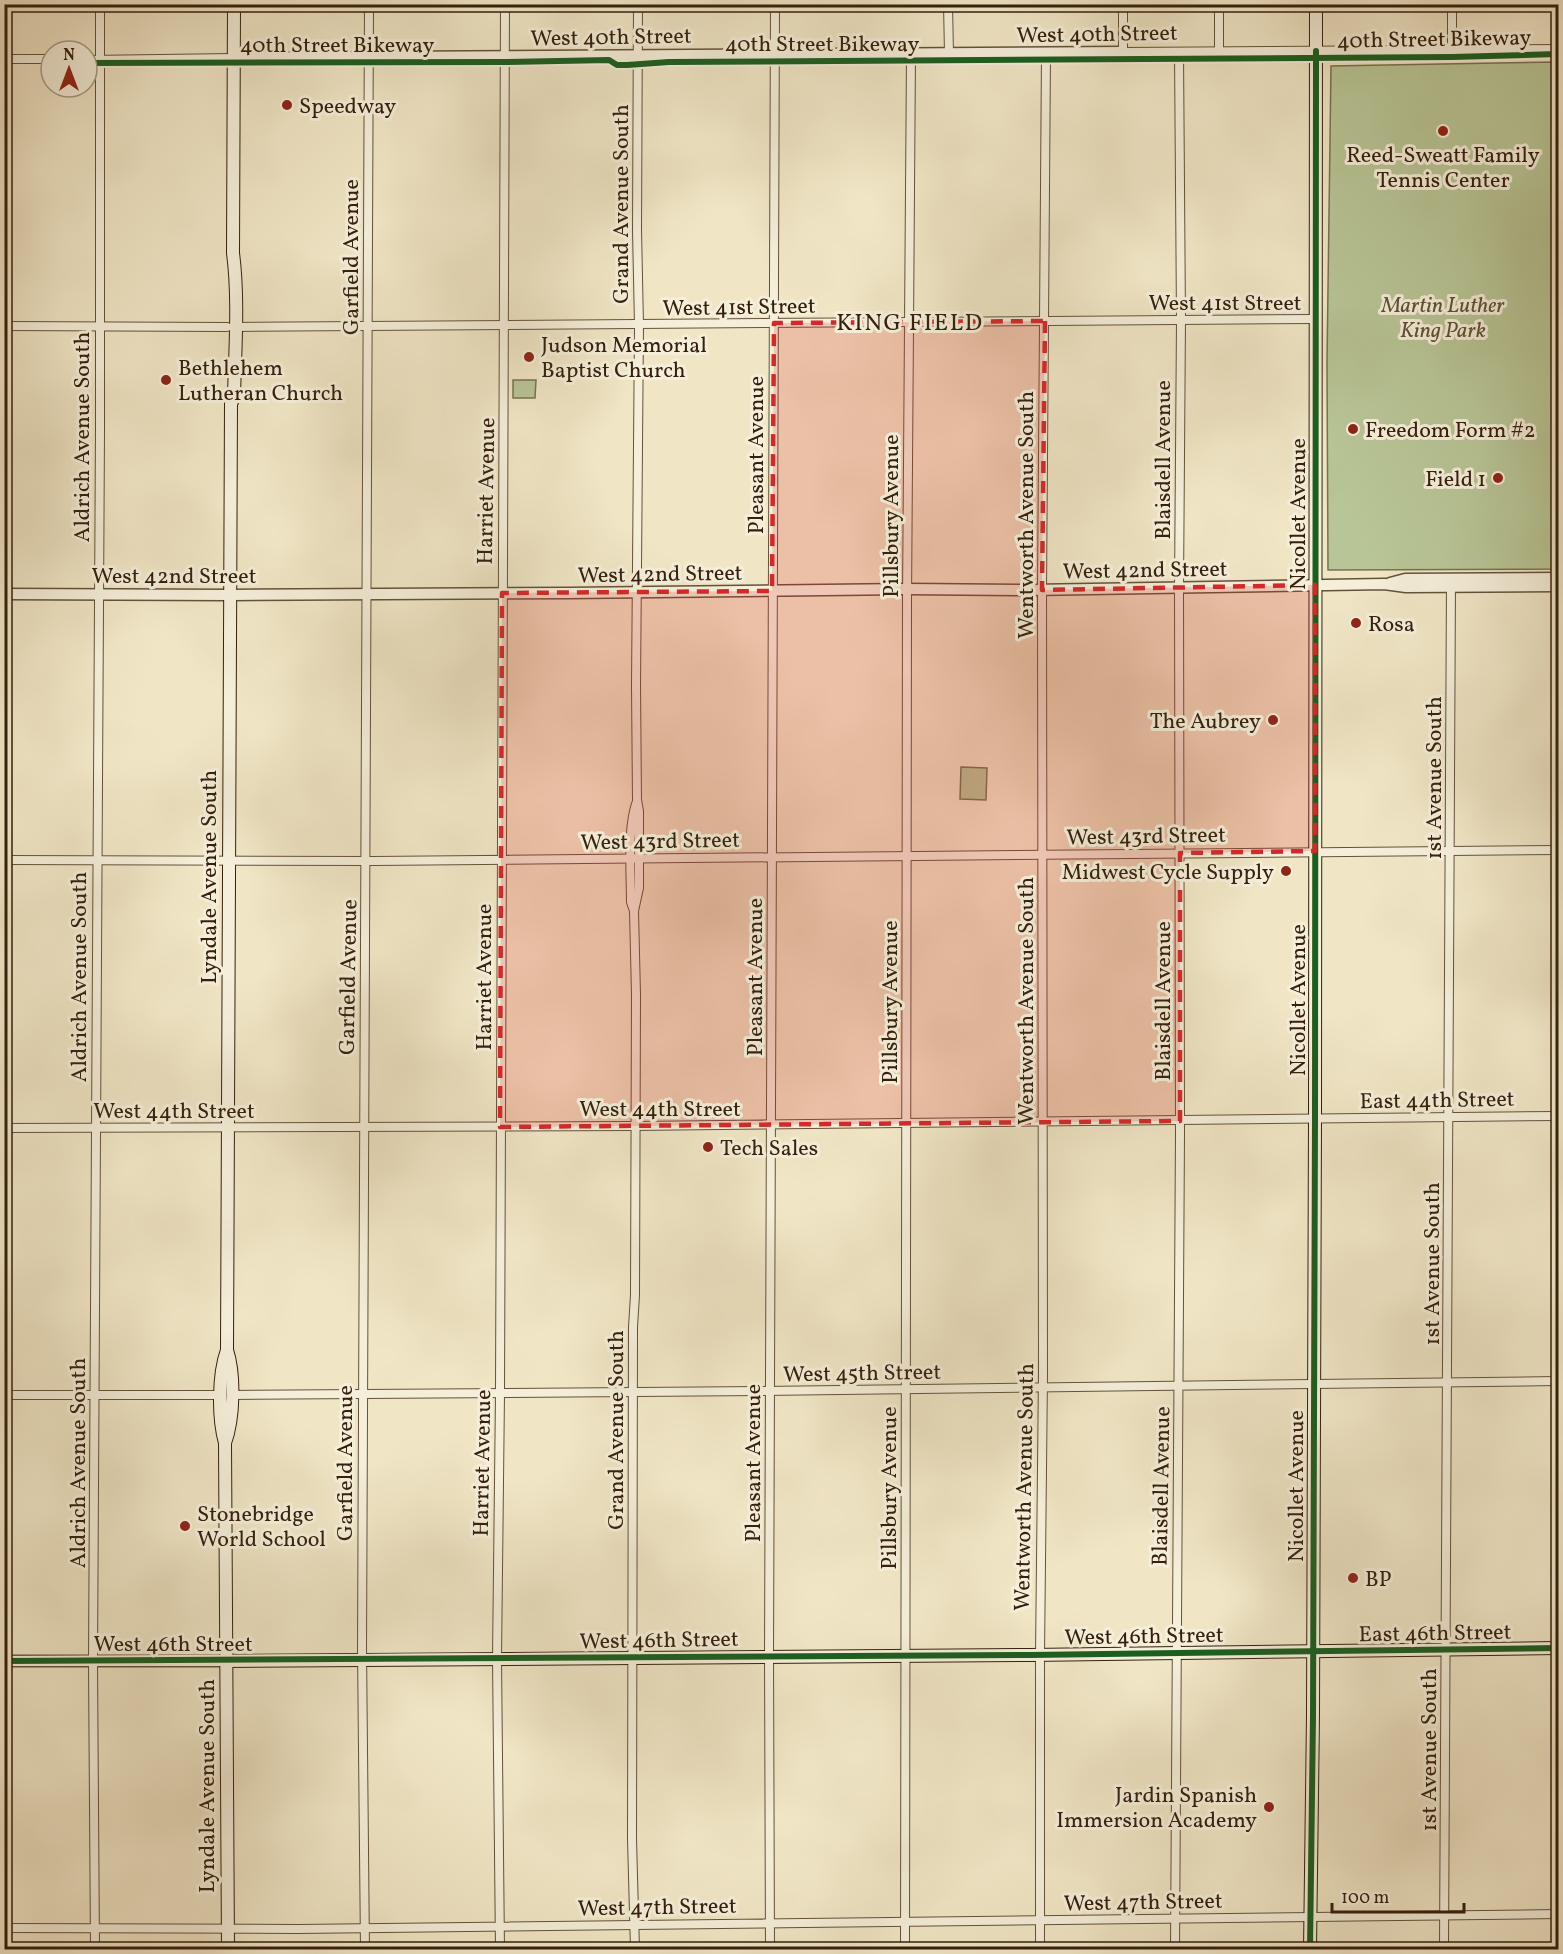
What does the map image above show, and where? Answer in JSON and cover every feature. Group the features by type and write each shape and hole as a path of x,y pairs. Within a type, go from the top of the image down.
{"main road":[{"name":"Lyndale Avenue South","path":"228,1950 225,1443 229,1433 222,1363 227,1350 231,404 234,397 231,327 235,269 233,253 234,4"},
{"name":"Nicollet Avenue","path":"1310,1950 1315,1119 1316,4"},
{"name":"East 46th Street","path":"1313,1651 1558,1648"},
{"name":"West 46th Street","path":"226,1661 1313,1651"}],"street":[{"name":"Aldrich Avenue South","path":"95,1950 93,1661 100,4"},
{"name":"Garfield Avenue","path":"365,1950 362,1660 363,1128 369,4"},
{"name":"Harriet Avenue","path":"500,1950 497,1659 505,4"},
{"name":"Grand Avenue South","path":"635,1950 632,1839 633,1327 635,1294 634,911 638,895 635,858 639,811 637,800 638,4"},
{"name":"Pleasant Avenue","path":"770,1950 775,4"},
{"path":"948,4 949,54"},
{"path":"1123,4 1123,52"},
{"path":"1219,4 1219,51"},
{"path":"1452,4 1452,49"},
{"name":"West 40th Street","path":"100,60 1558,49"},
{"name":"Blaisdell Avenue","path":"1175,1950 1180,1121 1179,52"},
{"name":"Wentworth Avenue South","path":"1040,1950 1044,854 1042,590 1046,53"},
{"name":"Pillsbury Avenue","path":"905,1950 907,589 911,54"},
{"path":"4,59 39,59"},
{"name":"West 41st Street","path":"4,326 369,327 1316,319"},
{"path":"1451,583 1558,578"},
{"path":"1451,583 1558,586"},
{"name":"West 42nd Street","path":"4,594 231,595 907,589 1042,590 1384,584 1406,587 1451,583"},
{"name":"1st Avenue South","path":"1444,1950 1451,583"},
{"name":"West 43rd Street","path":"4,860 366,861 1558,850"},
{"name":"East 44th Street","path":"1315,1119 1558,1116"},
{"name":"West 44th Street","path":"4,1128 363,1128 1315,1119"},
{"name":"West 45th Street","path":"4,1395 771,1391 1558,1382"},
{"name":"West 46th Street","path":"4,1661 226,1661"},
{"name":"West 47th Street","path":"4,1928 365,1928 1558,1914"}],"highlighted area":[{"path":"1045,321 1042,590 1315,585 1315,851 1180,853 1180,1121 500,1127 502,593 772,591 774,323"}],"green space":[{"name":"Martin Luther King Park","path":"1558,62 1558,569 1328,570 1327,363 1331,66"},
{"path":"513,380 536,380 535,398 513,398"},
{"path":"961,767 987,768 986,800 960,799"}],"cycle path":[{"path":"1310,1950 1315,1119 1316,51"},
{"name":"40th Street Bikeway","path":"99,63 609,60 617,65 627,65 669,62 1452,57 1558,54"},
{"path":"4,1661 1030,1655 1558,1648"}],"place":[{"name":"Speedway","path":"287,105"},
{"name":"Reed-Sweatt Family Tennis Center","path":"1443,131"},
{"name":"Judson Memorial Baptist Church","path":"529,357"},
{"name":"Bethlehem Lutheran Church","path":"166,380"},
{"name":"Freedom Form #2","path":"1353,429"},
{"name":"Field 1","path":"1498,478"},
{"name":"Rosa","path":"1356,623"},
{"name":"The Aubrey","path":"1273,720"},
{"name":"Midwest Cycle Supply","path":"1286,871"},
{"name":"Tech Sales","path":"708,1147"},
{"name":"Stonebridge World School","path":"185,1526"},
{"name":"BP","path":"1353,1578"},
{"name":"Jardin Spanish Immersion Academy","path":"1269,1807"}],"district":[{"name":"KING FIELD","path":"910,322"}]}
